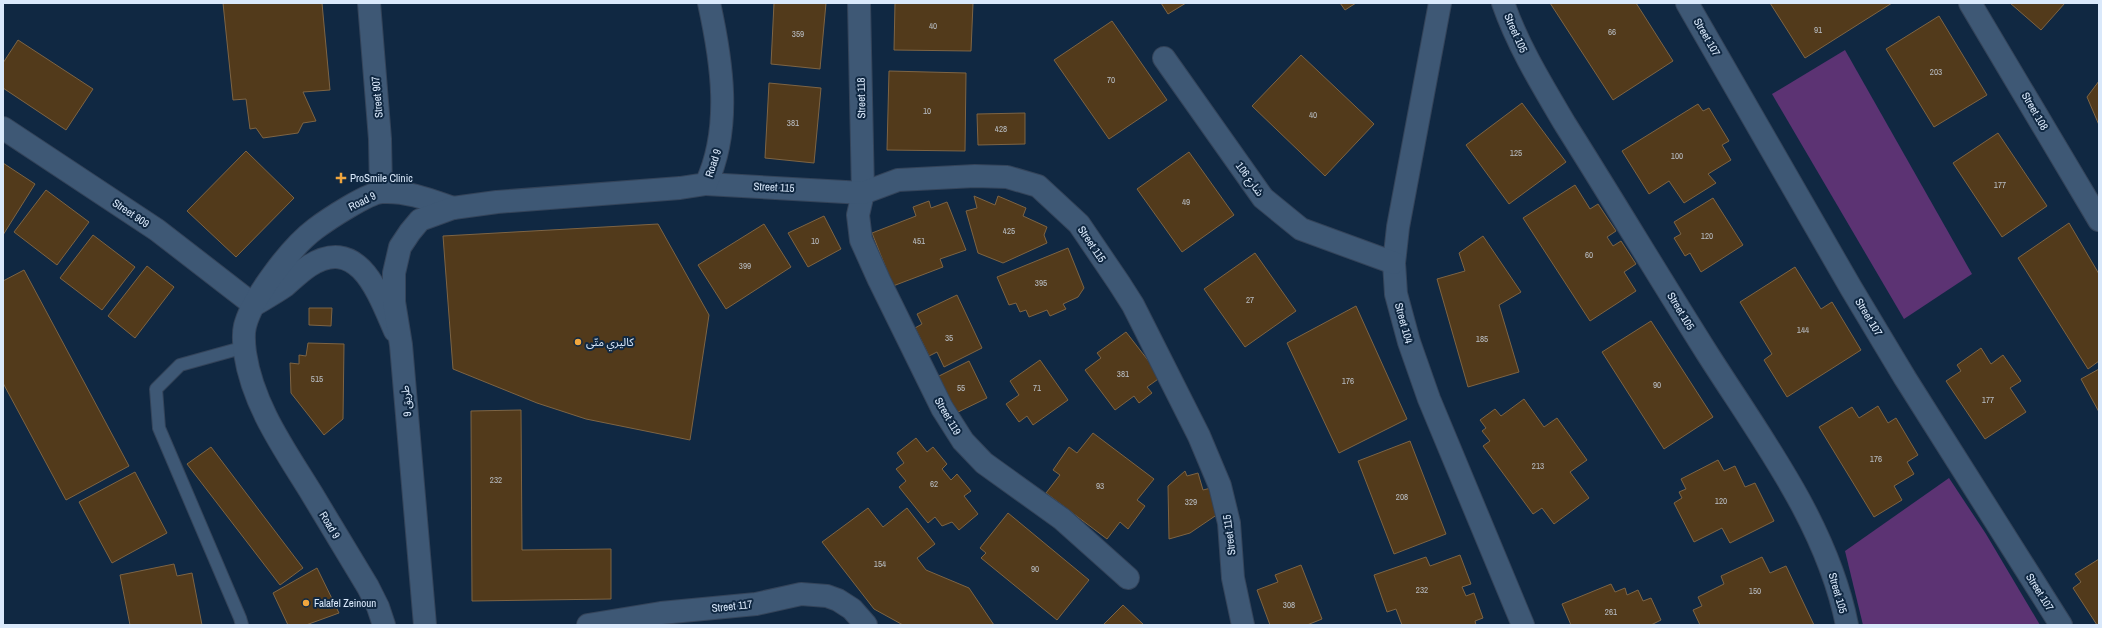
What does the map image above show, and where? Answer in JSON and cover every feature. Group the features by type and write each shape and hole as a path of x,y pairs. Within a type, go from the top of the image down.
{"street":[{"name":"Street 907","path":"369,3 380,139 381,191"},
{"name":"Road 9","path":"384,625 378,607 368,587 275,434 255,393 248,371 245,347 245,327 254,305 290,253 311,232 337,213 381,191 412,194 453,208 546,198 680,188 706,184 717,157 722,119 720,77 709,3"},
{"name":"Street 118","path":"859,3 863,193"},
{"name":"Street 104","path":"1440,3 1398,227 1394,264 1396,294 1409,342 1426,392 1523,625"},
{"name":"Street 105","path":"1503,3 1510,24 1535,73 1561,118 1773,457 1812,524 1829,562 1847,625"},
{"name":"Street 107","path":"1687,3 1878,333 2061,625"},
{"name":"Street 108","path":"1970,3 2099,220"},
{"name":"شارع 106","path":"1164,58 1263,198 1302,229 1394,264"},
{"name":"Street 909","path":"3,128 158,230 254,305"},
{"name":"Street 115","path":"706,184 863,193 898,180 975,176 1007,177 1038,186 1080,224 1133,305 1177,390 1220,486 1229,524 1233,578 1243,625"},
{"name":"Street 119","path":"863,193 858,215 861,240 878,280 942,408 963,442 984,463 1062,519 1128,578"},
{"name":"9 طريق","path":"425,625 401,345 394,302 394,273 400,247 420,220 453,208"},
{"path":"254,305 279,290 310,266 333,257 341,257 352,261 362,269 373,282 401,345"},
{"name":"Street 117","path":"588,625 661,613 756,604 801,594 826,596 838,600 852,610 866,625"}],"lane":[{"path":"242,625 159,428 156,389 180,365 245,347"}],"shaded area":[{"path":"1845,50 1972,274 1904,319 1772,94"},
{"path":"1949,478 1986,534 2040,625 1863,625 1845,551"}],"building":[{"path":"223,3 322,3 330,90 303,92 316,121 303,123 298,133 263,138 256,128 250,129 246,99 233,100"},
{"path":"774,3 826,3 820,69 771,64"},
{"path":"895,3 973,3 971,51 894,50"},
{"path":"1161,3 1186,3 1168,14"},
{"path":"1340,3 1356,3 1345,10"},
{"path":"1550,3 1636,3 1673,61 1613,100"},
{"path":"1770,3 1892,3 1805,58"},
{"path":"2010,3 2065,3 2041,30"},
{"path":"1939,16 1987,95 1934,127 1886,49"},
{"path":"1112,21 1167,100 1109,139 1054,60"},
{"path":"18,40 93,89 66,130 3,88 3,63"},
{"path":"1301,55 1374,124 1325,176 1252,106"},
{"path":"889,71 966,73 965,151 887,150"},
{"path":"2099,81 2099,125 2087,97"},
{"path":"769,83 821,88 814,163 765,158"},
{"path":"1522,103 1566,162 1509,204 1466,145"},
{"path":"1698,104 1703,111 1709,108 1729,141 1722,145 1731,160 1708,174 1716,183 1684,203 1669,181 1649,194 1622,151"},
{"path":"1025,113 1025,144 978,145 977,114"},
{"path":"1998,133 2047,206 2002,237 1953,163"},
{"path":"246,151 294,198 236,257 187,211"},
{"path":"1189,152 1234,215 1182,252 1137,189"},
{"path":"3,163 35,184 3,235"},
{"path":"1575,185 1590,209 1598,204 1616,231 1607,237 1613,246 1621,241 1636,264 1624,272 1636,291 1590,321 1523,218"},
{"path":"46,190 89,222 57,265 14,232"},
{"path":"974,196 995,205 998,196 1026,208 1023,216 1047,227 1044,235 1047,243 1003,263 978,253 966,211 977,208"},
{"path":"1713,198 1743,245 1701,272 1690,253 1685,256 1674,238 1681,234 1674,222"},
{"path":"929,201 931,208 947,202 966,250 940,259 943,267 893,286 872,233 916,216 913,207"},
{"path":"824,216 841,249 808,267 788,233"},
{"path":"2069,223 2099,274 2099,361 2088,369 2018,258"},
{"name":"كاليري متّى","path":"658,224 709,315 690,440 586,419 537,403 453,369 443,236"},
{"path":"764,224 791,267 726,309 698,265"},
{"path":"93,235 135,267 102,310 60,278"},
{"path":"1483,236 1521,292 1499,305 1519,372 1468,387 1437,279 1465,271 1459,253"},
{"path":"1068,248 1084,288 1078,297 1063,304 1066,309 1050,316 1047,310 1029,317 1026,310 1020,312 1016,303 1009,305 997,277"},
{"path":"1255,253 1296,311 1245,347 1204,289"},
{"path":"147,266 174,287 135,338 108,316"},
{"path":"1795,267 1821,309 1832,302 1861,350 1787,397 1764,360 1772,354 1740,302"},
{"path":"24,270 129,466 66,500 3,383 3,281"},
{"path":"957,295 982,348 944,367 937,352 929,356 915,328 922,324 917,314"},
{"path":"1356,306 1407,419 1339,453 1287,343"},
{"path":"309,308 332,308 331,326 309,325"},
{"path":"1651,321 1713,417 1664,449 1602,352"},
{"path":"1126,332 1161,377 1147,387 1152,393 1139,403 1134,396 1115,410 1085,370 1101,358 1097,353"},
{"path":"308,343 344,344 343,419 324,435 291,393 290,363 299,364 299,355 306,356"},
{"path":"1981,348 1991,364 2003,355 2021,381 2010,388 2026,412 1985,439 1946,381 1961,371 1957,365"},
{"path":"1040,360 1068,400 1033,425 1027,416 1019,422 1006,404 1019,395 1010,381"},
{"path":"969,361 987,398 954,414 935,378"},
{"path":"2099,369 2099,412 2081,379"},
{"path":"1524,399 1544,427 1557,418 1587,460 1570,472 1589,498 1554,524 1542,508 1533,514 1483,446 1490,441 1482,431 1486,428 1480,420 1495,409 1501,416"},
{"path":"1878,406 1888,423 1896,418 1918,455 1907,462 1914,474 1894,486 1902,500 1874,517 1819,427 1852,407 1859,418"},
{"path":"521,410 522,550 611,549 611,599 472,601 471,411"},
{"path":"1093,433 1154,479 1137,500 1145,506 1128,529 1120,522 1107,539 1046,493 1060,475 1053,470 1069,447 1077,453"},
{"path":"916,438 927,452 933,447 947,464 942,469 951,480 957,474 971,491 964,496 978,514 959,530 952,522 942,526 935,517 928,523 899,487 906,481 896,469 904,463 897,453"},
{"path":"1410,441 1446,534 1394,554 1358,461"},
{"path":"211,447 303,568 280,585 187,464"},
{"path":"1718,460 1724,471 1735,466 1745,487 1755,483 1774,521 1730,543 1722,528 1694,542 1674,503 1682,498 1679,492 1686,489 1681,479"},
{"path":"1185,471 1187,476 1198,473 1203,490 1211,488 1218,514 1190,533 1169,539 1168,486"},
{"path":"135,472 167,533 112,563 79,502"},
{"path":"868,508 883,527 907,508 935,544 917,558 926,570 969,588 994,625 903,625 874,609 822,542"},
{"path":"1008,513 1089,580 1057,620 981,558 986,553 980,548"},
{"path":"1460,555 1471,584 1462,587 1466,596 1474,593 1483,618 1475,621 1476,625 1402,625 1396,609 1387,612 1374,575 1426,557 1430,566"},
{"path":"1762,557 1770,573 1786,566 1814,625 1700,625 1693,610 1702,606 1698,597 1724,584 1721,576"},
{"path":"2099,559 2099,625 2097,625 2073,588 2081,582 2075,574"},
{"path":"174,564 177,576 192,573 202,625 130,625 120,575"},
{"path":"1301,565 1322,619 1307,625 1270,625 1257,590 1278,582 1275,575"},
{"name":"Falafel Zeinoun","path":"317,568 339,613 306,625 288,625 273,593"},
{"path":"1611,584 1615,592 1625,588 1627,595 1638,590 1643,601 1651,598 1661,620 1651,625 1571,625 1562,604"},
{"path":"1123,605 1144,625 1103,625"}],"place":[{"name":"ProSmile Clinic","path":"341,178"},
{"name":"كاليري متّى","path":"578,342"},
{"name":"Falafel Zeinoun","path":"306,603"}]}
